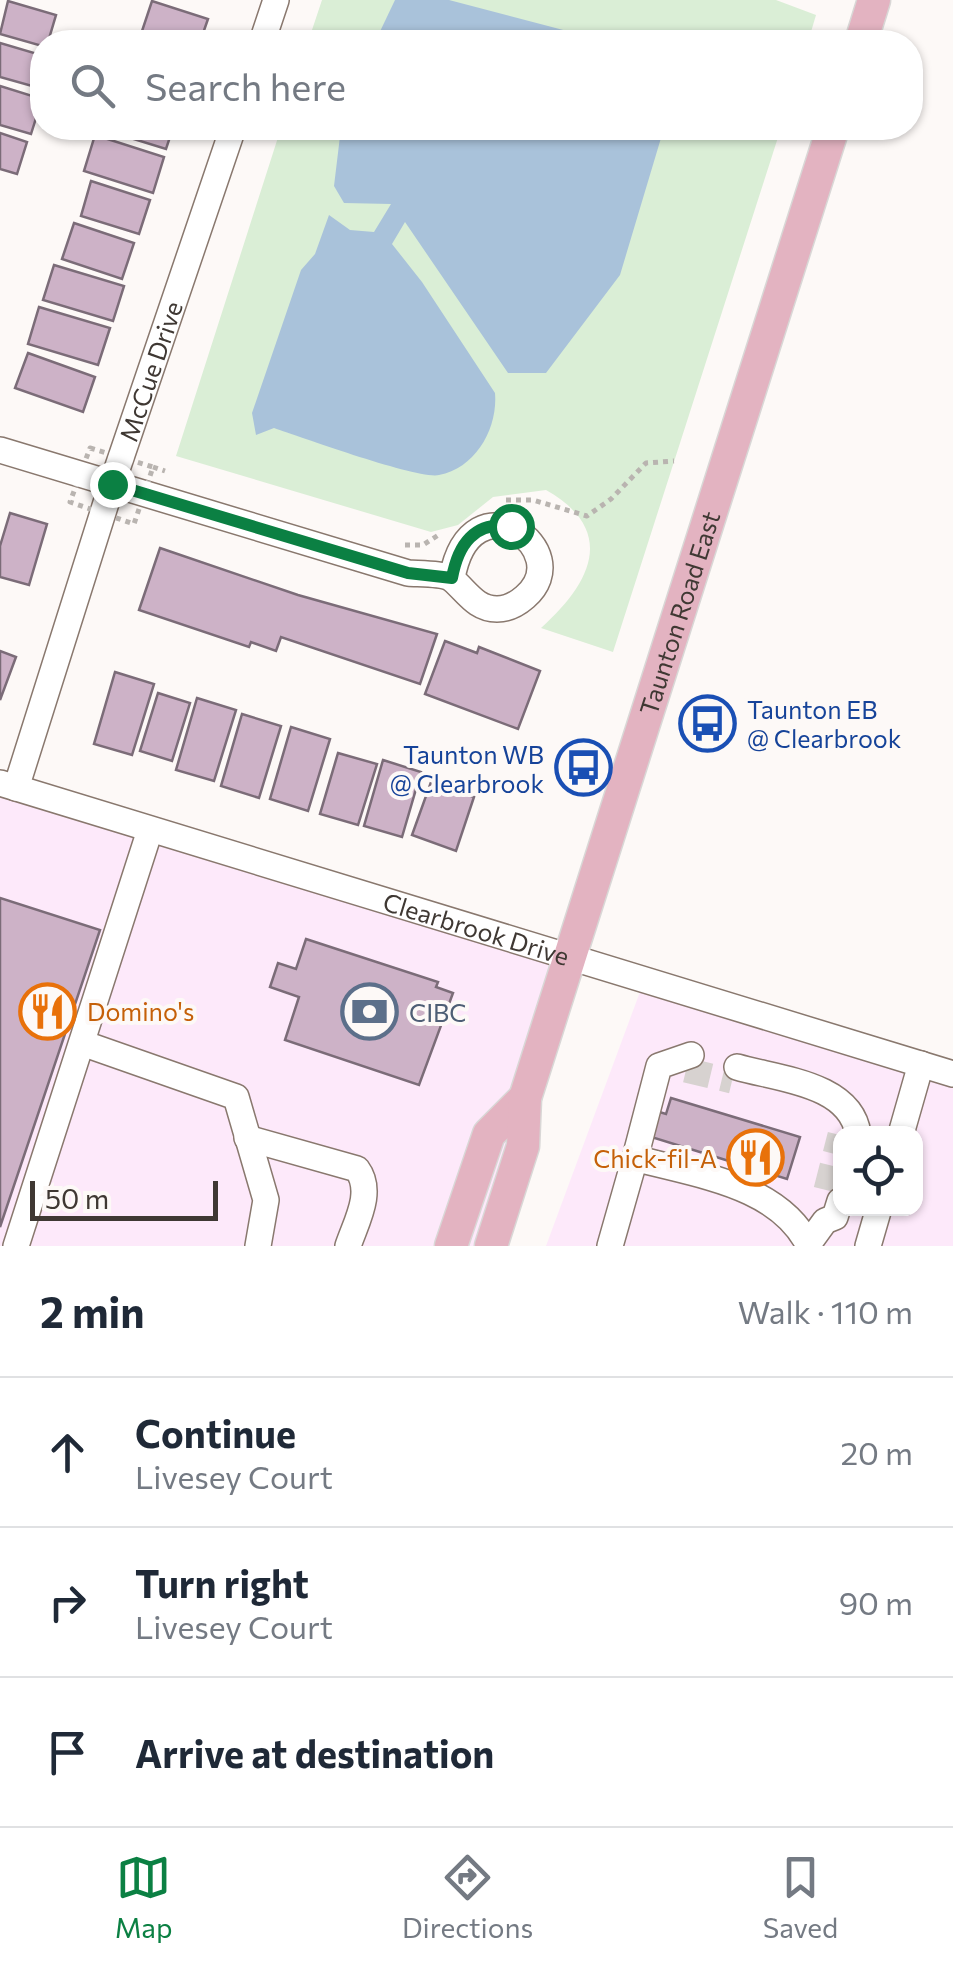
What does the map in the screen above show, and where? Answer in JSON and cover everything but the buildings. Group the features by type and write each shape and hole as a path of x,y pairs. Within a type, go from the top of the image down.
{"main road":[{"path":"864,30 874,0"},
{"name":"Taunton Road East","path":"491,1246 523,1146 524,1098 830,140"},
{"name":"Taunton Road East","path":"451,1246 489,1134 524,1098"}],"street":[{"path":"266,30 276,0"},
{"name":"McCue Drive","path":"8,785 229,140"},
{"path":"0,450 408,573 452,578"},
{"name":"Clearbrook Drive","path":"8,785 953,1074"},
{"path":"16,1246 150,830"},
{"path":"82,1043 236,1096 266,1200 258,1246"},
{"path":"610,1246 656,1076 670,1077 688,1063"},
{"path":"903,1126 921,1064"},
{"path":"839,1126 825,1108 734,1074 836,1096 856,1117 857,1126"},
{"path":"248,1138 358,1169 364,1179 365,1195 348,1246"},
{"path":"635,1158 750,1191 780,1209 809,1245 830,1204"},
{"path":"868,1246 877,1216"}],"path":[{"path":"492,502 533,500 587,516 598,511 646,464 674,461"},
{"path":"153,467 171,473"},
{"path":"389,542 423,545 448,526"}],"shaded area":[{"path":"0,783 568,959 491,1246 0,1246"},
{"path":"644,981 953,1074 953,1246 546,1246"}],"green space":[{"path":"322,0 776,0 816,15 812,30 312,30"},
{"path":"277,140 777,140 613,652 541,628 573,593 589,558 589,540 583,523 569,506 546,490 493,497 458,525 431,532 176,456"}],"water":[{"path":"395,0 449,0 563,30 381,30"},
{"path":"340,140 660,140 620,275 546,373 508,373 405,222 392,244 422,282 495,393 493,420 482,444 464,464 439,475 385,465 274,428 256,435 252,413 301,270 315,254 329,215 350,230 374,232 391,204 344,203 334,186"}],"tunnel":[{"path":"686,1070 732,1081"},
{"path":"826,1190 833,1162"}],"place":[{"name":"Taunton EB @ Clearbrook","path":"708,723"},
{"name":"Taunton WB @ Clearbrook","path":"583,768"},
{"name":"Domino's","path":"48,1011"},
{"name":"CIBC","path":"370,1012"},
{"name":"Chick-fil-A","path":"756,1158"}],"route":[{"path":"112,484 408,573 452,578 460,547 470,536 492,526 511,526"}]}
